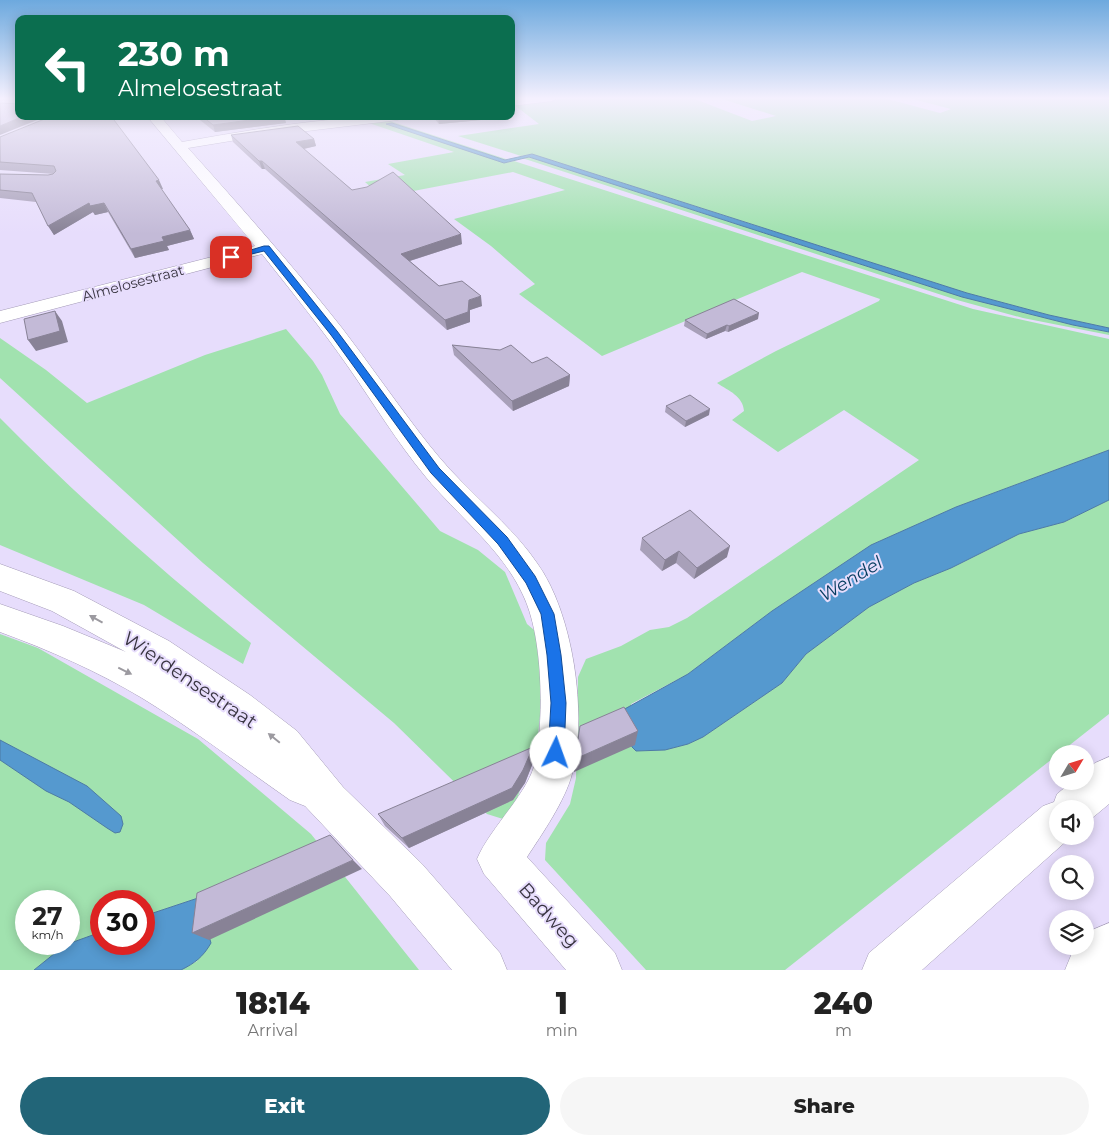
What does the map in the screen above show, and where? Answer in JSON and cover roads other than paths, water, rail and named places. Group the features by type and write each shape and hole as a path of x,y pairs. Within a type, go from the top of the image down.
{"main road":[{"path":"177,143 266,248"},
{"path":"179,146 195,143"},
{"name":"Almelosestraat","path":"0,317 266,248"},
{"name":"Badweg","path":"266,248 334,333 444,482 502,541 531,580 548,614 558,703 556,753 552,776 527,822 499,859 598,970"},
{"name":"Wierdensestraat","path":"0,577 63,601 157,652 237,708 283,745 328,802 406,880 483,970"},
{"name":"Wierdensestraat","path":"0,618 52,635 134,674 193,711 328,802"},
{"path":"1082,800 1109,776"},
{"path":"886,970 1049,829"},
{"path":"1089,970 1109,947"}],"water":[{"path":"444,143 454,143 505,160 532,154 967,293 1049,315 1109,328 1109,332 1073,325 962,297 529,157 504,163"},
{"name":"Wendel","path":"1109,450 1109,500 1064,522 1019,534 951,568 914,583 869,607 806,654 782,683 703,737 688,744 665,750 636,751 632,747 621,711 688,674 772,611 871,545 956,507"},
{"path":"0,740 87,786 121,816 123,824 120,832 115,833 69,802 46,791 0,760"},
{"path":"198,898 211,943 198,959 181,970 34,970 53,955 80,955 80,940 90,936 90,955 155,955 155,912"}]}
